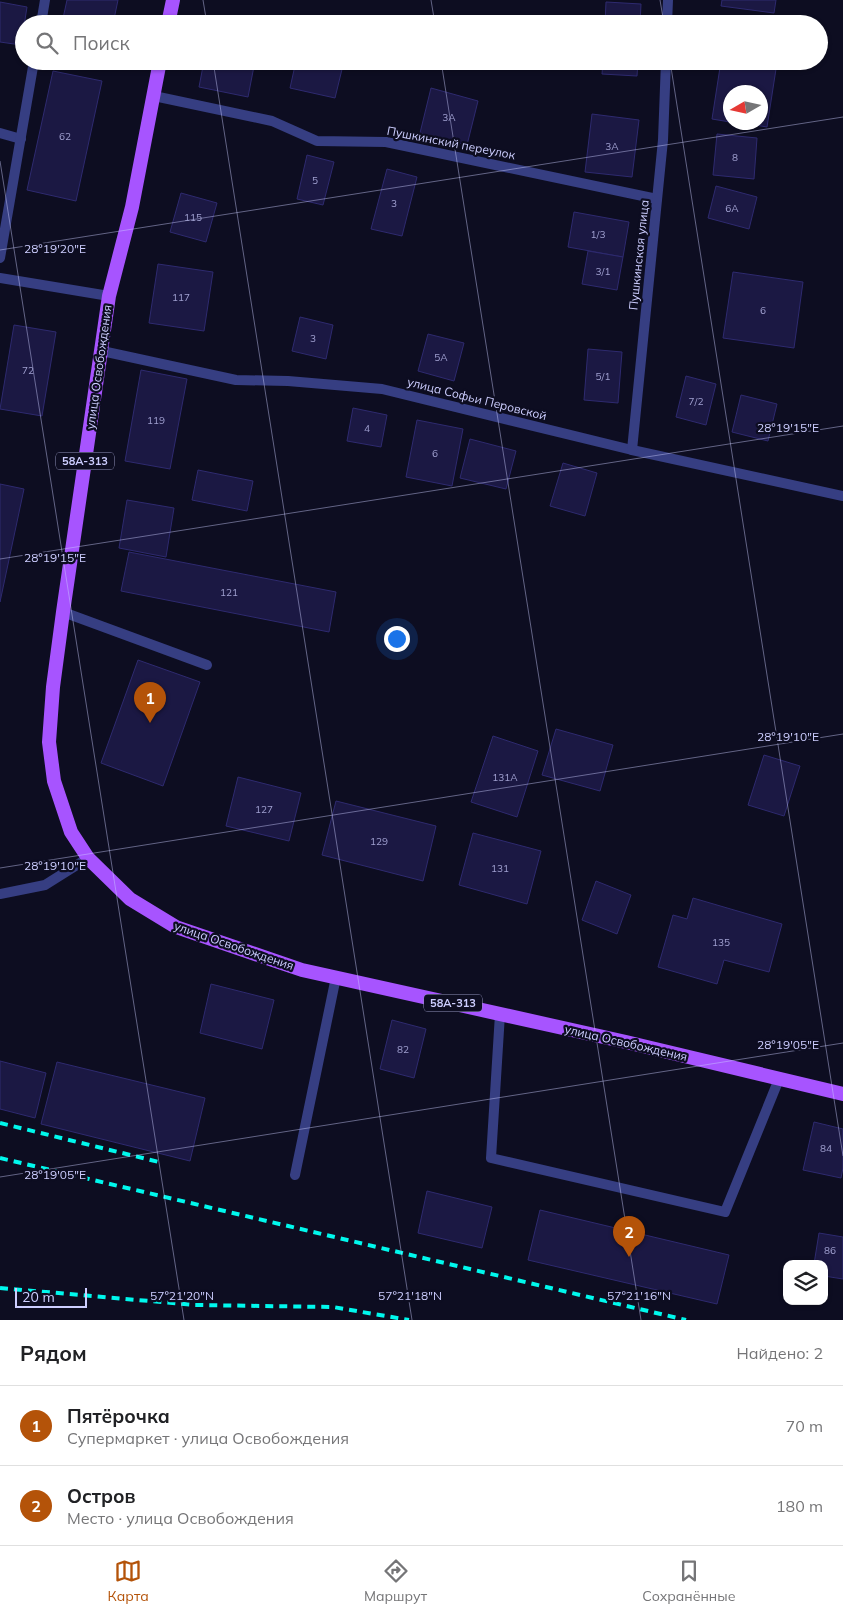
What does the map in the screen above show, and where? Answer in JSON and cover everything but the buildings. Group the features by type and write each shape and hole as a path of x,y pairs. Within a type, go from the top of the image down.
{"main road":[{"path":"170,15 173,0"},
{"name":"улица Освобождения","path":"159,70 132,207 109,296 53,687 50,742 54,781 71,832 88,858 130,898 176,928 302,970 843,1094"}],"street":[{"path":"42,15 45,0"},
{"path":"667,15 668,0"},
{"path":"0,258 32,70"},
{"name":"Пушкинская улица","path":"632,450 663,140 666,70"},
{"name":"Пушкинский переулок","path":"154,96 272,121 317,140 386,142 657,199"},
{"path":"0,133 21,138"},
{"path":"0,278 109,296"},
{"name":"улица Софьи Перовской","path":"102,351 236,380 288,381 382,389 632,450 843,496"},
{"path":"63,612 207,665"},
{"path":"0,894 45,885 88,858"},
{"path":"294,1175 336,977"},
{"path":"500,1014 491,1158 725,1212 779,1079"}],"railway":[{"path":"0,1123 163,1163"},
{"path":"0,1158 686,1320"},
{"path":"0,1288 195,1305 333,1307 409,1320"}],"place":[{"name":"Пятёрочка","path":"150,723"},
{"name":"Остров","path":"629,1257"}]}
